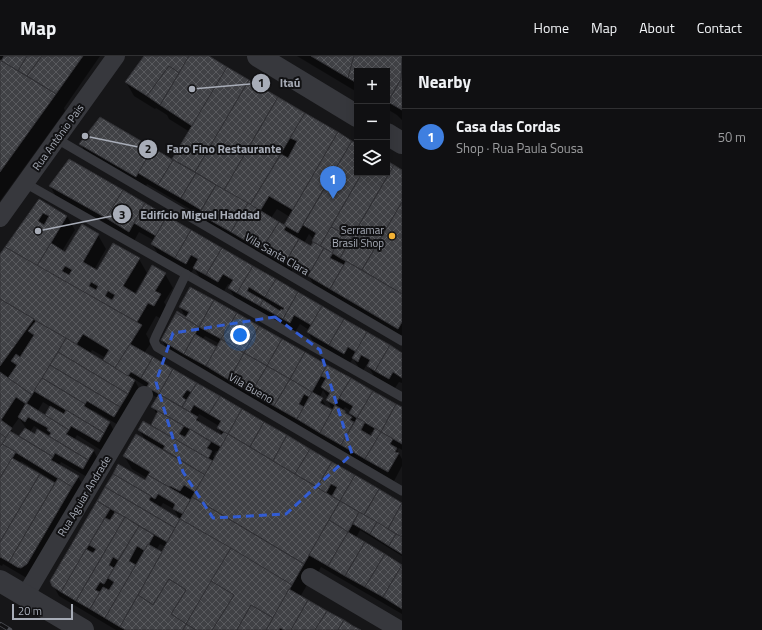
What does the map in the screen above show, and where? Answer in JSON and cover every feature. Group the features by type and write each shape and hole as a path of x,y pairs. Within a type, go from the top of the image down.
{"street":[{"name":"Rua Antônio Pais","path":"0,218 116,56"},
{"path":"258,56 354,114"},
{"path":"390,136 402,143"},
{"name":"Rua Aguiar Andrade","path":"25,596 144,395"},
{"path":"310,578 400,630"},
{"path":"0,581 83,630"}],"lane":[{"name":"Vila Santa Clara","path":"56,139 402,341"},
{"path":"25,183 402,397"},
{"name":"Vila Bueno","path":"186,274 156,336 154,341 156,347 402,491"}],"highlighted area":[{"path":"275,317 320,350 352,454 286,514 213,518 183,472 156,382 173,333"}],"building":[{"path":"4,56 27,56 18,71 1,61"},
{"path":"27,56 42,56 27,76 18,71"},
{"path":"42,56 83,56 56,94 27,76"},
{"path":"144,56 189,56 179,73 169,66 147,96 125,82"},
{"path":"189,56 209,56 227,67 192,126 160,105"},
{"path":"311,56 354,56 348,78"},
{"path":"354,56 402,56 401,79 390,98 390,68 354,68 354,81 348,78"},
{"path":"0,60 56,94 0,172"},
{"path":"169,66 179,73 160,105 147,96"},
{"path":"227,67 249,80 195,172 172,159"},
{"path":"402,74 402,110 390,103 390,98 401,79"},
{"path":"249,80 278,97 224,190 195,172"},
{"path":"278,97 305,113 250,205 224,190"},
{"path":"305,113 338,132 293,210 269,196 260,211 250,205 281,154 288,158 297,141 290,138"},
{"path":"100,117 153,148 136,177 79,144"},
{"path":"338,132 352,141 298,233 284,225"},
{"path":"352,141 354,142 354,176 360,176 320,246 312,241 316,233 303,225"},
{"path":"153,148 173,160 158,185 138,173"},
{"path":"69,159 123,190 106,218 49,186"},
{"path":"173,160 196,173 181,198 158,185"},
{"path":"390,163 394,165 390,172"},
{"path":"394,165 402,170 402,202 362,270 340,258 388,176 390,176 390,172"},
{"path":"196,173 216,185 201,210 181,198"},
{"path":"360,176 388,176 340,258 332,253 343,233 331,227"},
{"path":"216,185 248,203 231,232 199,214"},
{"path":"123,190 145,203 129,232 106,218"},
{"path":"39,199 67,216 37,266 5,247","holes":["43,213 49,216 44,225 38,221"]},
{"name":"Serramar Brasil Shop","path":"402,202 402,294 362,270"},
{"path":"145,203 167,216 156,236 134,223"},
{"path":"248,203 279,222 261,250 231,232"},
{"path":"167,216 191,230 175,258 151,244"},
{"path":"279,222 286,226 284,230 299,239 285,263 261,250"},
{"path":"82,224 99,234 83,262 97,270 113,243 140,258 123,286 136,294 152,265 166,273 155,291 161,294 154,306 148,303 137,322 37,266 51,243 65,252","holes":["65,266 72,270 69,275 62,271","91,282 98,286 96,290 89,286","108,291 115,295 112,300 105,296"]},
{"path":"331,227 343,233 332,253 320,246"},
{"path":"191,230 222,248 206,275 193,268 198,259 191,255 186,264 175,258"},
{"path":"299,239 311,246 313,242 324,248 311,271 288,258"},
{"path":"5,247 142,325 115,368 103,360 109,350 83,334 76,345 0,299 0,254"},
{"path":"222,248 253,266 237,293 228,288 233,280 223,274 218,282 206,275"},
{"path":"324,248 333,253 330,258 344,265 330,289 308,276"},
{"path":"346,261 402,294 402,322 398,329 330,289"},
{"path":"253,266 276,279 265,297 249,287 247,291 263,300 260,306 237,293"},
{"path":"276,279 298,292 283,319 260,306 263,300 280,311 281,309 283,310 284,308 265,297"},
{"path":"190,287 214,300 199,327 176,313 177,311 186,317 189,312 179,307"},
{"path":"298,292 322,306 311,325 294,315 290,323 283,319"},
{"path":"0,299 34,319 0,366"},
{"path":"214,300 237,313 221,339 199,327"},
{"path":"322,306 344,319 329,345 307,332"},
{"path":"176,313 199,327 184,354 161,340"},
{"path":"237,313 259,326 244,353 221,339"},
{"path":"344,319 367,332 356,352 348,347 344,354 329,345"},
{"path":"36,321 66,338 32,395 8,378 17,365 11,361 16,354 20,357 34,335 28,331"},
{"path":"259,326 282,339 267,366 244,353"},
{"path":"367,332 390,345 375,371 367,366 370,360 361,355 358,362 352,358"},
{"path":"195,334 217,347 206,366 184,354"},
{"path":"66,338 135,380 128,394 58,352"},
{"path":"221,339 244,353 229,380 206,366"},
{"path":"282,339 305,352 290,379 267,366"},
{"path":"130,344 153,357 141,378 131,372 128,376 115,368"},
{"path":"390,345 402,353 402,378 393,372 389,379 375,371"},
{"path":"58,352 128,394 120,407 50,365"},
{"path":"305,352 327,365 312,392 290,379"},
{"path":"244,353 267,366 251,393 229,380"},
{"path":"153,357 173,369 159,394 147,387 149,383 141,378"},
{"path":"50,365 120,407 114,417 87,401 85,404 42,378"},
{"path":"327,365 351,378 335,405 326,400 330,393 321,387 326,378 321,376"},
{"path":"267,366 290,379 274,406 251,393"},
{"path":"173,369 197,383 191,392 187,390 182,397 186,400 182,407 159,394"},
{"path":"0,372 32,395 26,404 16,397 1,420 12,428 6,438 0,433"},
{"path":"42,378 85,404 84,406 110,422 104,433 34,391"},
{"path":"351,378 373,391 357,418 349,413 353,406 339,398"},
{"path":"290,379 312,392 309,397 304,394 299,404 304,407 297,419 274,406"},
{"path":"197,383 220,396 209,414 194,405 190,412 182,407"},
{"path":"373,391 396,404 381,432 357,418"},
{"path":"312,392 323,398 320,403 333,410 320,433 297,419"},
{"path":"159,394 198,417 196,420 221,435 224,432 228,434 221,447 151,407"},
{"path":"220,396 242,409 228,434 217,428 221,421 209,414"},
{"path":"26,403 69,430 66,434 94,450 88,460 49,436 51,433 47,430 48,428 28,417 25,422 18,417"},
{"path":"396,404 402,407 402,444 381,432"},
{"path":"335,405 352,417 350,420 354,422 341,445 320,433"},
{"path":"50,406 64,414 66,410 104,433 99,442 71,426 69,430 45,415"},
{"path":"242,409 264,422 250,447 228,434"},
{"path":"158,411 184,426 179,434 185,437 190,429 211,442 207,448 212,451 208,459 151,425"},
{"path":"357,418 365,422 361,430 371,436 375,428 381,432 365,459 341,445"},
{"path":"143,421 213,461 205,475 163,449 165,446 138,430"},
{"path":"264,422 287,435 273,461 250,447"},
{"path":"25,428 35,434 37,429 88,460 83,469 55,453 53,457 19,436"},
{"path":"10,431 53,457 51,460 79,476 72,487 2,444"},
{"path":"381,432 393,439 390,444 397,448 395,452 399,453 388,472 365,459"},
{"path":"0,433 6,438 0,447"},
{"path":"136,434 205,475 195,492 184,485 180,491 170,486 169,487 148,475 150,472 123,456"},
{"path":"228,434 340,501 304,564 192,497"},
{"path":"287,435 310,449 295,474 273,461"},
{"path":"2,444 16,452 0,478 0,447"},
{"path":"310,449 332,462 317,487 295,474"},
{"path":"12,458 40,474 0,542 0,478"},
{"path":"332,462 355,475 340,501 332,496 337,487 331,484 326,493 317,487"},
{"path":"118,464 145,480 148,475 191,500 183,514 173,509 175,504 158,494 155,499 113,474"},
{"path":"40,474 55,483 9,562 0,557 0,542"},
{"path":"113,474 151,496 149,500 180,519 175,528 105,487"},
{"path":"355,475 379,489 364,515 340,501"},
{"path":"58,478 72,487 27,564 21,568 17,567 9,562"},
{"path":"105,487 175,528 167,542 97,501"},
{"path":"379,489 402,503 388,529 364,515"},
{"path":"192,497 304,564 292,585 180,519"},
{"path":"97,501 110,509 61,592 52,586 50,581"},
{"path":"340,501 359,512 348,532 329,520"},
{"path":"402,503 402,537 388,529"},
{"path":"115,512 125,517 76,601 61,592 86,549 93,553 96,549 89,545 105,518 110,520"},
{"path":"359,512 377,522 370,534 353,524"},
{"path":"125,517 139,526 118,560 113,557 109,565 114,568 104,584 100,582 95,590 100,592 90,609 76,601"},
{"path":"180,519 231,548 186,624 171,614 186,590 169,579 153,605 138,595"},
{"path":"329,520 348,532 328,566 309,555"},
{"path":"377,522 396,534 389,546 370,534"},
{"path":"139,526 154,535 145,551 137,546 129,561 136,565 105,618 90,609 103,587 109,590 114,582 108,578"},
{"path":"348,532 365,542 345,576 328,566"},
{"path":"396,534 402,537 402,554 389,546"},
{"path":"365,542 385,554 365,587 345,576"},
{"path":"148,544 162,552 120,627 105,618"},
{"path":"231,548 292,585 273,618 251,605 237,630 212,630 234,595 211,581"},
{"path":"385,554 402,565 383,597 365,587"},
{"path":"402,565 402,609 383,597"},
{"path":"169,579 186,590 171,614 186,624 183,630 126,630 120,627 138,595 153,605"},
{"path":"211,581 234,595 212,630 196,630 186,624"},
{"path":"289,589 308,600 291,630 284,630 280,628 279,630 266,630"},
{"path":"308,600 327,611 315,630 291,630"},
{"path":"251,605 273,618 266,630 237,630"},
{"path":"327,611 344,620 338,630 315,630"},
{"path":"344,620 353,626 361,630 338,630"},
{"path":"186,624 196,630 183,630"}],"railway":[{"path":"0,624 10,630"}],"place":[{"name":"Itaú","path":"192,89"},
{"name":"Faro Fino Restaurante","path":"85,136"},
{"name":"Casa das Cordas","path":"333,199"},
{"name":"Edifício Miguel Haddad","path":"38,231"},
{"name":"Serramar Brasil Shop","path":"392,236"}]}
